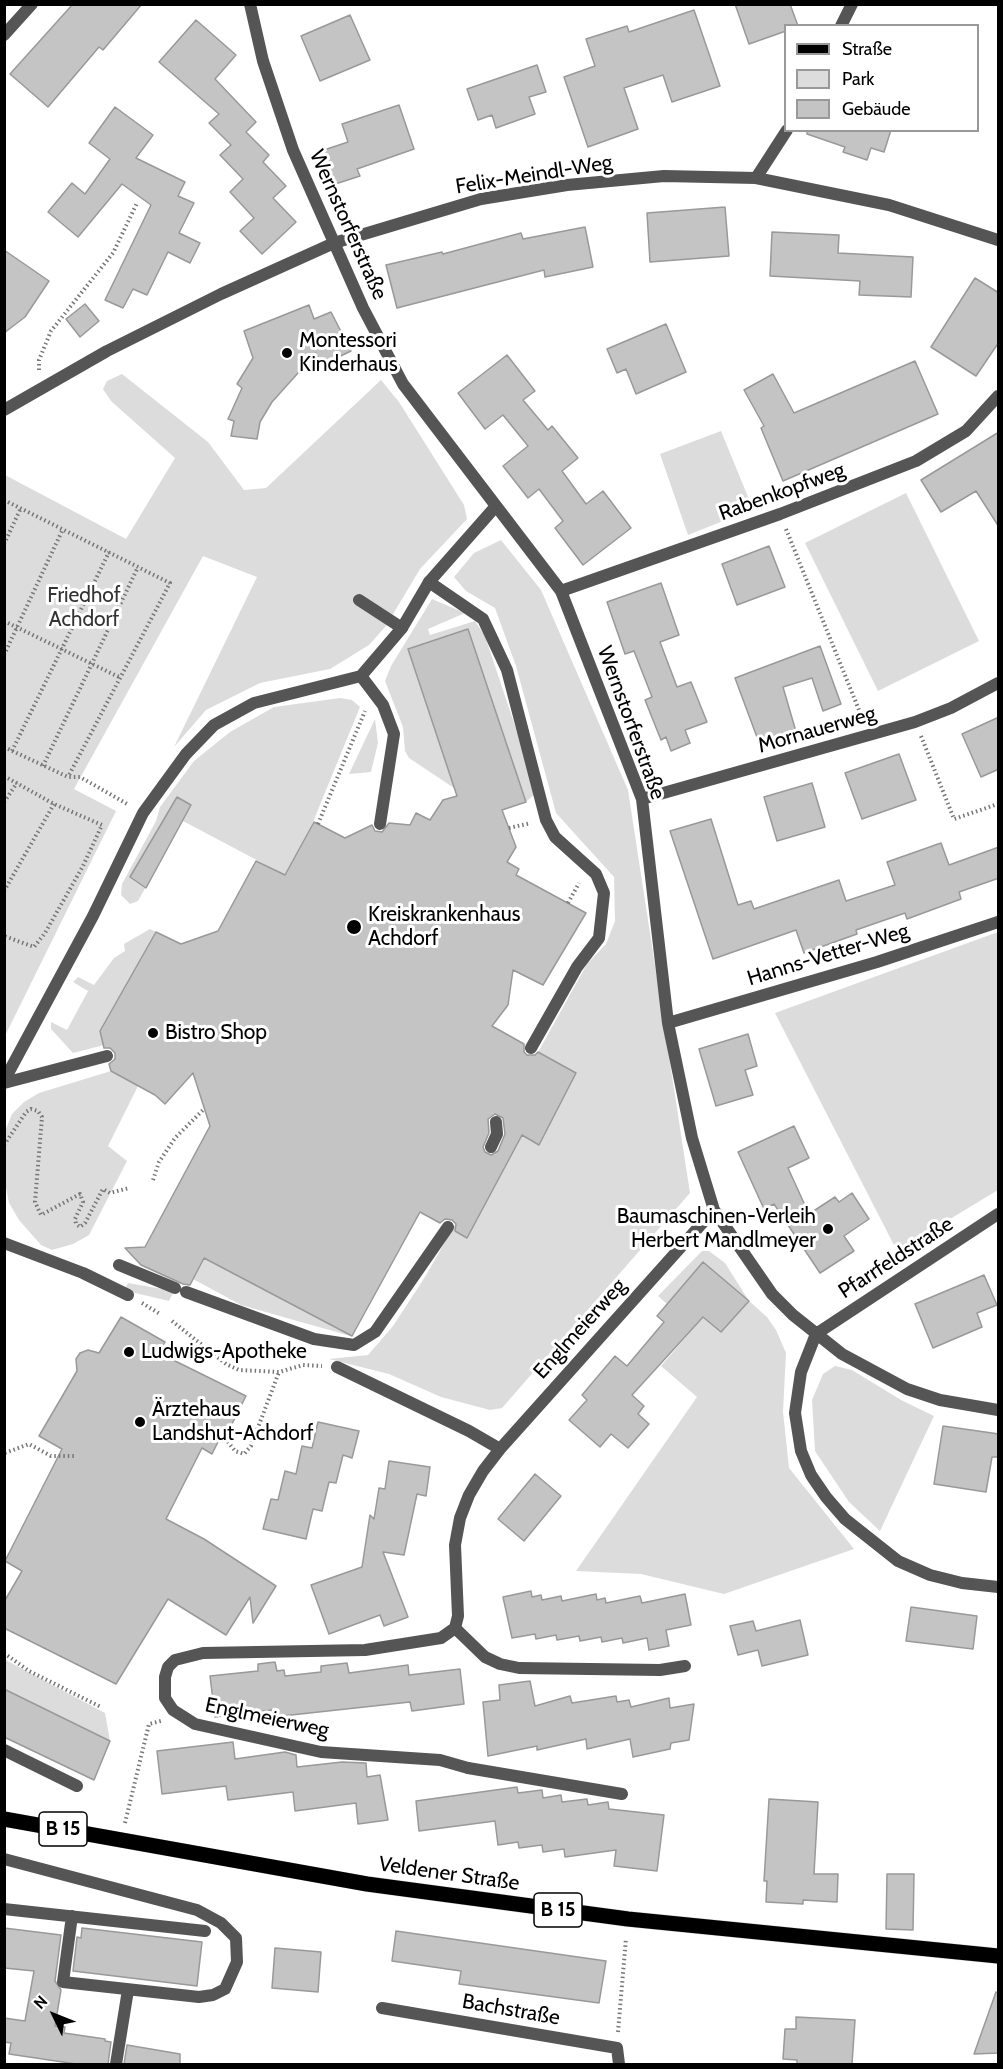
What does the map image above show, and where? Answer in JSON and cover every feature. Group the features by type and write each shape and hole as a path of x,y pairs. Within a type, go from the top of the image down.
{"main road":[{"name":"Veldener Straße","path":"4,1819 367,1884 628,1919 999,1956"}],"street":[{"path":"4,35 32,4"},
{"name":"Wernstorferstraße","path":"250,4 263,61 293,150 333,243 403,384 561,591 642,799 668,1023 692,1138 714,1210 772,1294 842,1354 907,1389 940,1400 999,1410"},
{"path":"843,24 852,4"},
{"path":"756,178 786,132"},
{"name":"Felix-Meindl-Weg","path":"4,410 38,388 221,294 333,243 480,199 567,185 664,176 756,178 889,205 999,240"},
{"name":"Rabenkopfweg","path":"561,591 780,514 916,461 966,431 999,396"},
{"path":"4,1082 93,916 143,813 186,754 214,725 254,703 361,676 402,628 429,582 496,506"},
{"path":"429,582 483,619 507,670 546,820 555,837 596,874 604,893 599,938 577,967 531,1048"},
{"path":"359,600 402,628"},
{"path":"361,676 384,705 394,734 380,824"},
{"name":"Mornauerweg","path":"642,799 915,722 951,708 999,683"},
{"name":"Hanns-Vetter-Weg","path":"668,1023 877,962 999,922"},
{"path":"4,1082 107,1056"},
{"path":"491,1147 497,1134 496,1122"},
{"name":"Englmeierweg","path":"622,1794 468,1768 440,1760 321,1752 195,1724 172,1710 165,1698 165,1677 168,1666 184,1658 203,1653 365,1650 441,1638 455,1628 458,1616 455,1545 460,1518 469,1495 500,1449 714,1210"},
{"name":"Pfarrfeldstraße","path":"816,1334 999,1214"},
{"path":"119,1265 314,1339 354,1344 375,1332 448,1227"},
{"path":"4,1243 83,1273 128,1295"},
{"path":"816,1334 806,1353 798,1383 796,1433 812,1475 826,1497 845,1519 898,1561 930,1575 962,1583 999,1587"},
{"path":"337,1367 470,1431 500,1449"},
{"path":"455,1628 485,1658 519,1668 660,1670 685,1666"},
{"path":"4,1750 77,1786"},
{"path":"4,1859 197,1910 221,1923 236,1938 237,1962 225,1989 213,1995 199,1997 63,1982 72,1916"},
{"path":"4,1909 205,1931"},
{"path":"116,2064 128,1990"},
{"name":"Bachstraße","path":"382,2008 617,2048"},
{"path":"617,2048 619,2064"}],"path":[{"path":"38,388 39,360 51,331 112,253 137,203"},
{"path":"4,500 170,583 68,777"},
{"path":"4,544 20,510"},
{"path":"780,514 870,736"},
{"path":"4,655 62,531"},
{"path":"12,751 109,552"},
{"path":"43,766 90,663 138,567"},
{"path":"4,621 119,678"},
{"path":"318,824 374,692"},
{"path":"915,722 954,819 999,804"},
{"path":"4,747 68,777 80,777 143,813"},
{"path":"4,776 54,804 102,825 45,933 33,947 4,936"},
{"path":"4,802 17,783"},
{"path":"4,891 54,804"},
{"path":"4,1145 26,1112 31,1109 38,1112 42,1117 35,1202 41,1215 80,1194 83,1202 75,1219 76,1224 80,1227 85,1223 103,1190 110,1193 129,1188"},
{"path":"153,1179 159,1162 175,1138 204,1109"},
{"path":"172,1322 226,1364 239,1370 279,1372 303,1365 337,1367"},
{"path":"225,1438 235,1451 244,1454 251,1446 279,1372"},
{"path":"5,1453 29,1444 51,1456 76,1456"},
{"path":"4,1653 29,1671 101,1707"},
{"path":"121,1839 149,1724 158,1724 172,1710"},
{"path":"617,2048 628,1919"}],"green space":[{"name":"Friedhof Achdorf","path":"122,374 208,442 244,490 266,488 381,380 399,402 464,505 467,519 420,569 386,626 369,645 330,669 260,683 206,710 174,747 257,577 203,556 74,789 116,811 5,1036 5,475 126,539 175,458 111,401 103,389 107,381"},
{"path":"721,431 753,509 688,535 660,454"},
{"path":"906,493 979,641 878,691 805,543"},
{"path":"501,540 541,590 628,790 690,1193 502,1408 490,1410 441,1397 389,1374 329,1359 368,1355 393,1326 425,1277 505,1137 506,1110 587,964 606,944 615,921 614,877 556,813 516,666 495,608 466,591 454,577 474,553"},
{"path":"432,599 465,613 428,629 430,635 475,621 485,636 537,792 526,802 468,629 408,650 454,788 409,758 405,751 403,727 385,681 391,666"},
{"path":"340,698 352,700 360,707 313,822 285,875 183,821 138,901 130,904 121,895 122,884 156,821 160,807 194,761 230,732 274,707"},
{"path":"375,719 378,743 371,772 349,774"},
{"path":"150,929 156,932 100,1031 104,1045 73,1053 51,1029 51,1022 67,1030 88,991 73,982 78,977 94,985 114,958 125,951 124,944"},
{"path":"998,932 998,1190 897,1251 775,1013"},
{"path":"111,1071 138,1086 108,1146 127,1161 89,1235 73,1244 52,1250 41,1245 19,1220 9,1203 5,1182 5,1131 12,1114 24,1102 39,1093"},
{"path":"702,1251 709,1251 725,1263 749,1301 767,1317 776,1330 786,1353 783,1412 789,1468 854,1549 724,1594 641,1574 576,1571 697,1397 661,1366 703,1317 721,1332 748,1301 703,1262 667,1304 658,1296"},
{"path":"204,1258 354,1337 241,1305 193,1279"},
{"path":"128,1283 174,1291 169,1301 131,1292 126,1287"},
{"path":"835,1366 852,1370 901,1400 934,1416 880,1531 849,1502 815,1451 812,1400 823,1374"},
{"path":"4,1659 105,1713 110,1741 5,1689"}],"building":[{"path":"73,4 142,4 103,50 99,47 48,107 10,74"},
{"path":"735,4 790,4 797,24 784,24 784,32 749,44"},
{"path":"694,10 720,86 672,102 663,75 624,88 638,129 588,147 564,77 595,66 586,39 627,26 629,32"},
{"path":"350,15 370,60 320,81 301,36"},
{"path":"196,20 236,55 215,79 256,122 246,132 269,155 263,162 286,186 273,198 296,222 262,254 240,231 254,218 230,192 243,179 220,155 231,145 209,123 219,114 159,62"},
{"path":"537,65 546,92 529,97 535,114 496,128 492,115 478,120 467,89"},
{"path":"399,105 414,149 357,169 360,176 329,186 318,152 348,142 342,124"},
{"path":"115,107 153,135 136,158 185,182 178,196 194,203 179,233 200,243 190,263 168,252 147,295 133,289 123,308 105,300 151,205 122,184 78,237 48,212 72,183 85,194 110,159 89,143"},
{"path":"807,132 890,132 884,152 871,148 867,160 843,152 845,147 807,134"},
{"path":"725,207 729,256 650,262 647,213"},
{"path":"585,227 593,267 545,277 544,270 397,308 386,265 442,252 443,254 521,233 523,239"},
{"path":"772,232 839,235 838,253 913,257 911,297 859,295 860,281 770,276"},
{"path":"4,250 49,281 25,317 4,333"},
{"path":"975,278 999,293 999,342 976,376 931,347"},
{"path":"85,304 99,321 80,337 66,319"},
{"path":"309,305 314,319 331,312 351,351 322,365 316,353 272,402 260,422 257,439 231,436 234,421 228,419 242,388 237,384 253,358 244,331"},
{"path":"666,324 686,372 636,394 626,369 617,373 607,349"},
{"path":"507,355 535,391 523,400 548,430 552,426 578,458 562,471 586,504 603,491 631,528 583,565 555,528 563,521 539,489 528,498 503,466 528,446 503,415 485,429 458,393"},
{"path":"915,361 938,414 783,481 761,428 764,426 744,390 773,374 794,413"},
{"path":"999,432 999,527 976,491 941,512 921,480"},
{"path":"769,546 785,587 737,605 722,564"},
{"path":"661,583 679,635 660,642 677,687 691,682 707,722 685,730 690,743 671,751 666,737 661,740 645,700 652,697 634,651 625,654 607,602"},
{"path":"468,629 526,802 502,810 516,847 507,862 519,869 516,875 586,913 543,985 513,970 508,1005 492,1026 524,1044 524,1052 527,1055 535,1055 538,1052 576,1073 539,1145 522,1135 467,1238 455,1231 456,1224 452,1220 445,1219 440,1223 420,1212 352,1336 204,1258 190,1285 141,1265 125,1248 145,1247 210,1126 193,1073 165,1104 155,1095 111,1071 109,1064 115,1059 115,1053 110,1048 104,1048 100,1031 156,932 181,944 218,931 256,861 285,875 314,822 345,838 372,825 375,831 382,832 389,823 410,825 416,813 430,820 443,800 457,796 408,649","holes":["495,1114 503,1118 505,1134 498,1151 491,1155 485,1152 483,1147 489,1133 488,1119"]},
{"path":"820,646 841,704 823,711 812,678 783,687 797,735 761,748 735,678"},
{"path":"999,717 999,769 981,777 962,734"},
{"path":"899,754 916,800 862,819 845,773"},
{"path":"812,783 825,827 777,841 764,797"},
{"path":"177,797 191,805 146,888 130,877"},
{"path":"711,819 738,905 751,901 754,909 839,880 846,901 895,885 887,862 941,843 949,865 999,847 999,878 959,892 961,899 907,919 905,913 856,930 857,934 804,953 796,930 713,959 670,831"},
{"path":"748,1034 757,1066 745,1070 753,1095 716,1106 699,1049"},
{"path":"794,1126 809,1158 788,1168 809,1214 835,1197 839,1202 852,1193 869,1219 844,1236 854,1251 820,1273 774,1204 764,1209 738,1152"},
{"path":"703,1262 749,1301 721,1332 703,1317 632,1395 644,1406 638,1414 649,1424 628,1448 611,1434 600,1447 569,1420 587,1400 582,1395 615,1356 627,1366 664,1322 657,1316"},
{"path":"984,1275 997,1305 977,1313 982,1327 933,1348 915,1304"},
{"path":"121,1317 165,1342 159,1353 246,1396 223,1442 219,1440 212,1454 202,1448 166,1519 204,1539 276,1586 253,1623 250,1597 226,1635 168,1599 116,1684 4,1628 4,1602 22,1571 5,1561 62,1449 39,1436 77,1371 76,1359 80,1353 88,1350 99,1353"},
{"path":"318,1422 359,1431 352,1458 343,1455 336,1483 329,1482 322,1511 313,1509 306,1539 263,1529 271,1499 278,1500 285,1471 296,1474 302,1446 312,1448"},
{"path":"943,1426 999,1434 999,1457 992,1457 986,1492 934,1484"},
{"path":"389,1461 430,1467 426,1496 417,1494 404,1555 383,1552 408,1617 384,1626 380,1615 329,1634 311,1585 362,1567 370,1515 374,1519 379,1488 385,1489"},
{"path":"535,1474 561,1496 524,1541 498,1519"},
{"path":"531,1591 532,1597 541,1595 542,1600 561,1596 562,1601 596,1594 597,1600 605,1598 606,1603 640,1596 642,1603 685,1594 691,1625 666,1630 669,1646 649,1650 647,1638 623,1643 622,1638 602,1642 601,1637 580,1641 579,1636 557,1640 556,1635 536,1639 535,1634 512,1638 503,1597"},
{"path":"911,1607 977,1616 973,1649 906,1641"},
{"path":"800,1620 808,1655 762,1666 758,1650 738,1655 730,1626 753,1621 756,1631"},
{"path":"275,1662 277,1671 284,1670 285,1676 321,1672 321,1666 347,1663 349,1673 408,1665 409,1675 460,1669 464,1704 412,1711 410,1702 273,1717 272,1710 215,1717 210,1676 258,1671 258,1664"},
{"path":"530,1681 535,1706 570,1696 572,1703 616,1696 617,1702 629,1700 631,1707 669,1698 670,1708 694,1704 689,1740 671,1743 670,1749 633,1757 630,1739 587,1749 586,1739 537,1750 537,1746 488,1756 483,1702 500,1700 499,1685"},
{"path":"4,1689 110,1741 94,1780 4,1737"},
{"path":"233,1742 235,1759 285,1752 296,1755 297,1767 342,1762 366,1763 367,1777 380,1775 388,1820 358,1824 356,1803 295,1811 293,1792 228,1800 226,1786 162,1794 157,1751"},
{"path":"517,1787 518,1793 542,1790 543,1798 561,1795 562,1802 587,1799 588,1805 608,1802 609,1809 664,1815 657,1871 614,1866 616,1850 565,1857 564,1849 543,1852 542,1845 519,1848 518,1842 498,1845 495,1821 419,1831 416,1801"},
{"path":"769,1799 818,1802 814,1874 838,1874 837,1902 803,1900 803,1904 766,1902 767,1881 764,1881"},
{"path":"887,1874 914,1874 913,1930 886,1929"},
{"path":"4,1928 61,1935 55,1981 61,1990 55,2026 65,2027 64,2033 105,2039 111,2042 108,2064 76,2064 9,2054 11,2043 4,2042 4,2018 25,2021 34,1971 4,1968"},
{"path":"82,1928 202,1942 197,1986 73,1971 77,1937 81,1938"},
{"path":"396,1931 606,1961 599,2003 459,1984 461,1971 392,1961"},
{"path":"275,1948 321,1952 318,1992 272,1988"},
{"path":"996,1992 999,1993 999,2053 974,2054"},
{"path":"796,2017 855,2020 852,2064 797,2064 797,2060 783,2059 785,2029 796,2029"},
{"path":"127,2045 180,2054 180,2064 124,2064"}],"place":[{"name":"Montessori Kinderhaus","path":"287,353"},
{"name":"Kreiskrankenhaus Achdorf","path":"354,927"},
{"name":"Bistro Shop","path":"153,1033"},
{"name":"Baumaschinen-Verleih Herbert Mandlmeyer","path":"828,1229"},
{"name":"Ludwigs-Apotheke","path":"129,1352"},
{"name":"Ärztehaus Landshut-Achdorf","path":"140,1422"}]}
